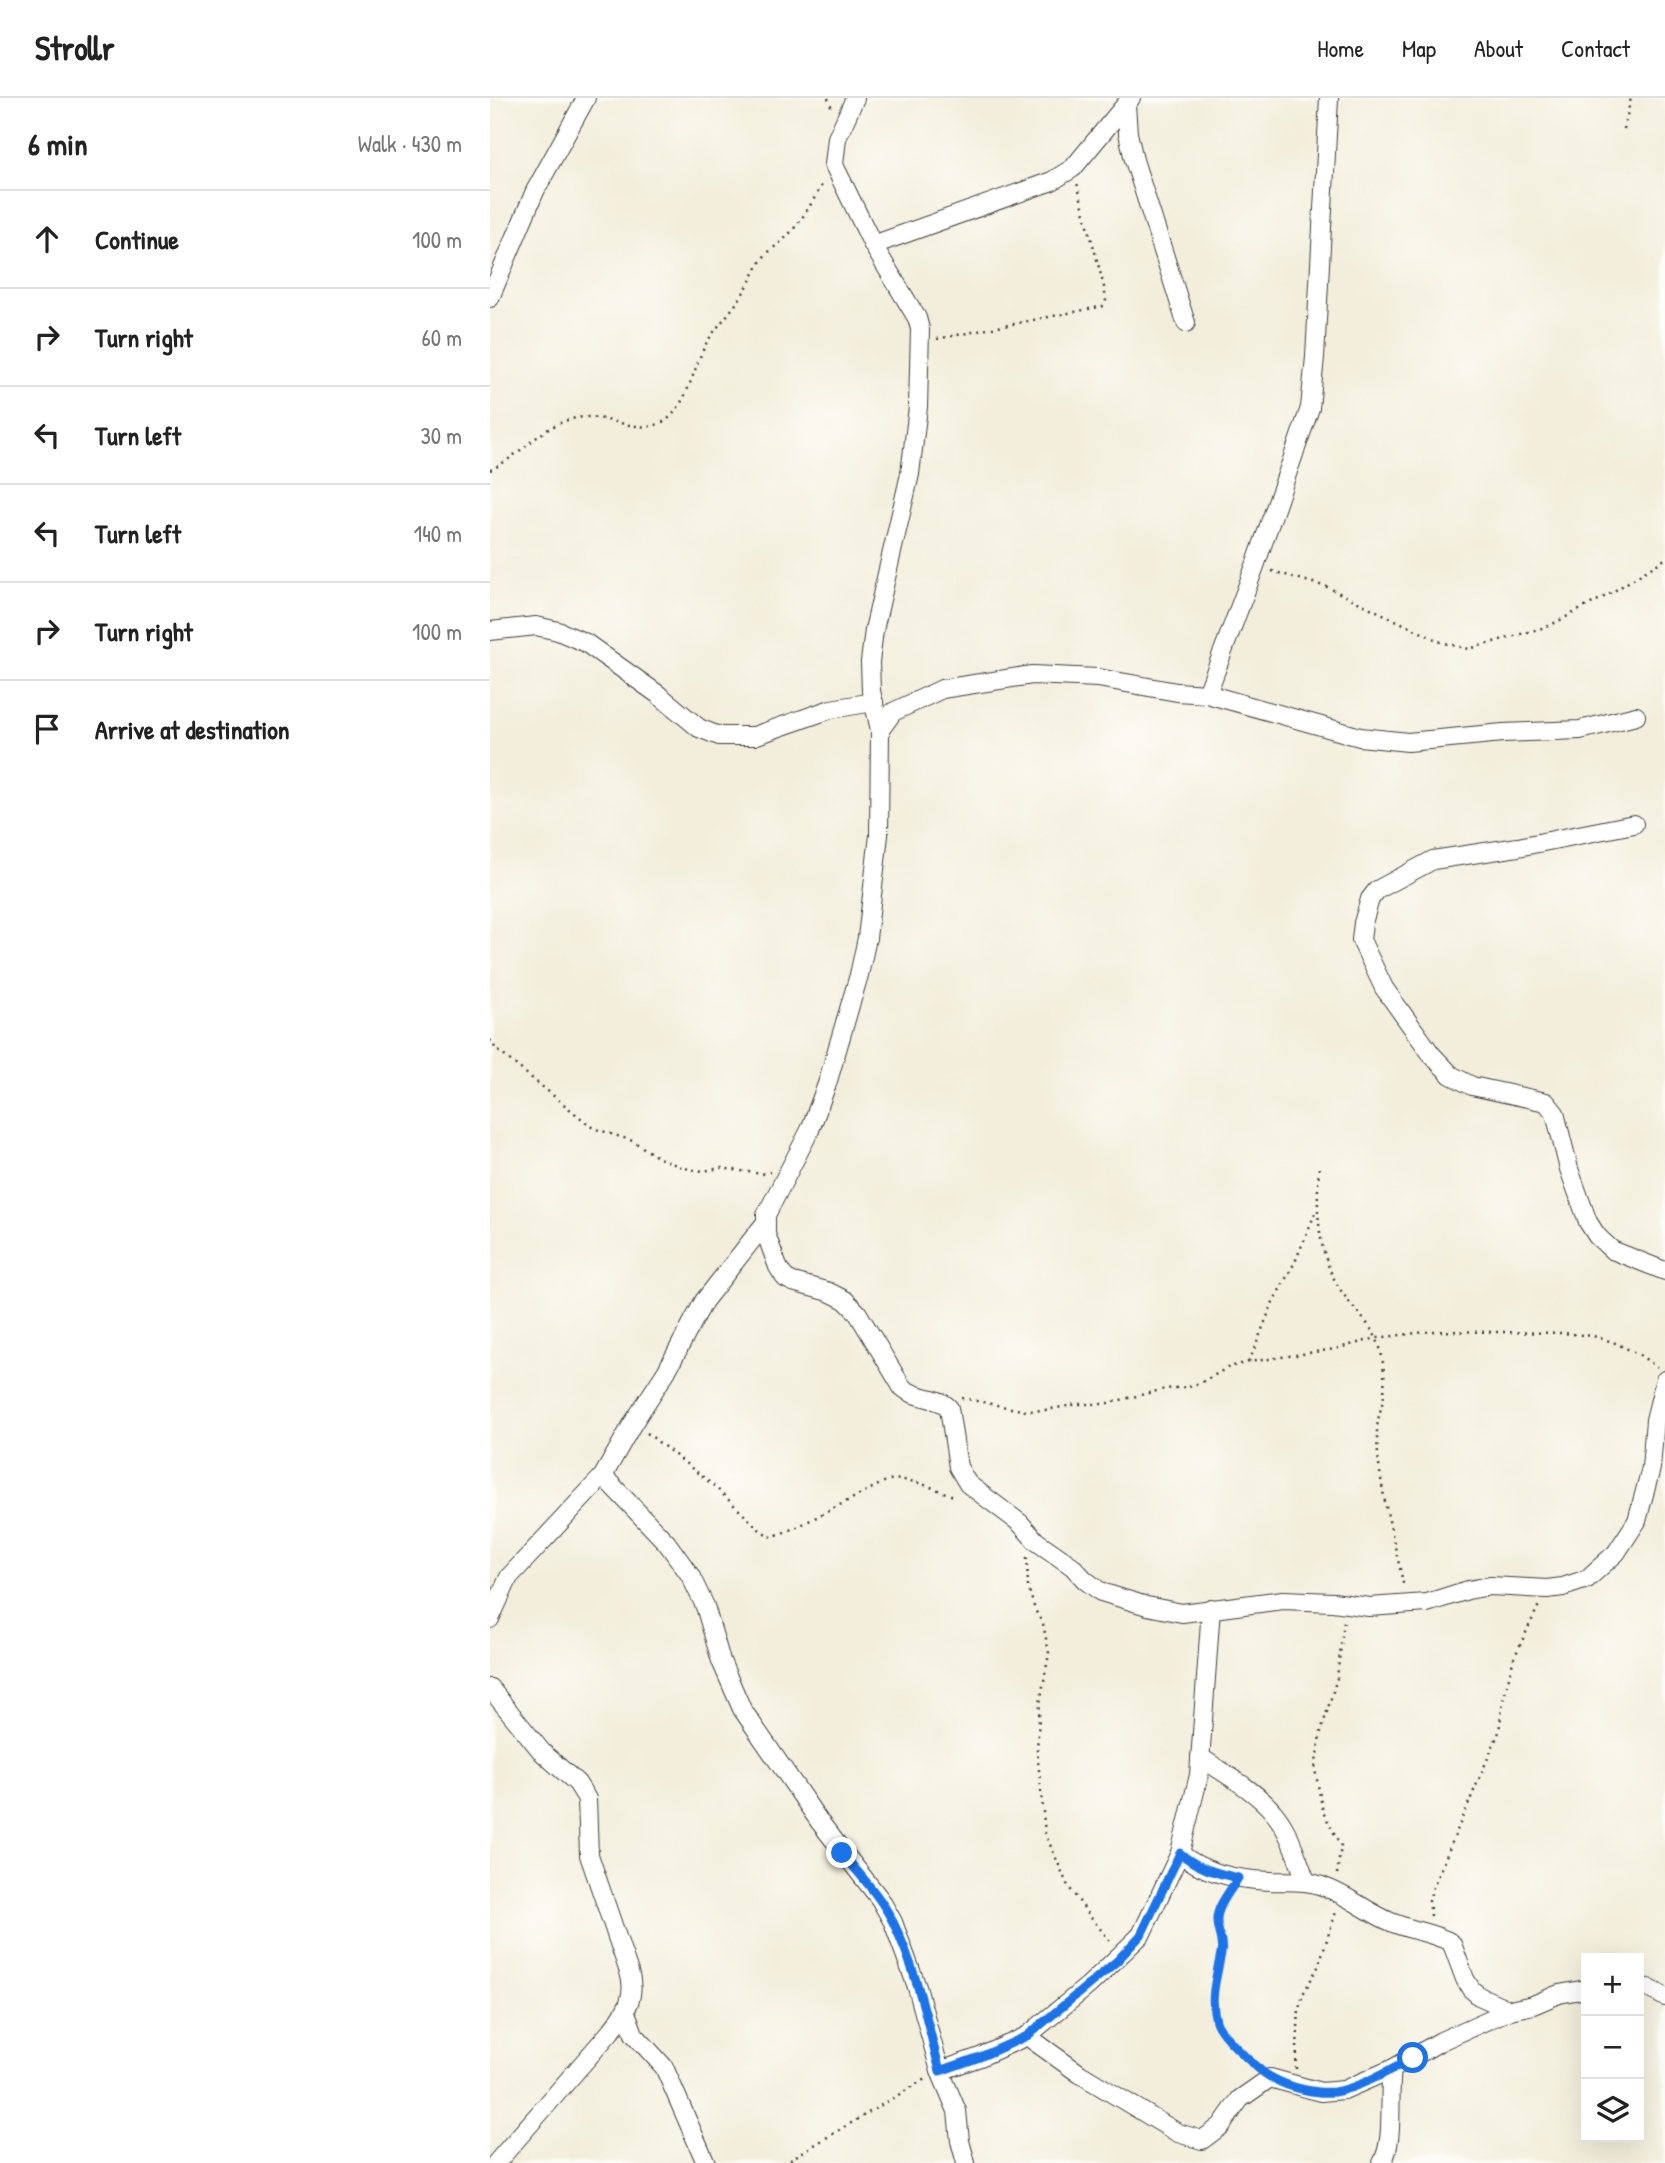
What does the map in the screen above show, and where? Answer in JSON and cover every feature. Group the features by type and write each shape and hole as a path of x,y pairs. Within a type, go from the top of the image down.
{"street":[{"path":"490,298 535,191 586,98"},
{"path":"855,98 841,126 834,153 834,166 873,245 917,318 920,329 918,407 910,474 874,630 870,662 880,730 879,835 873,895 864,950 827,1084 810,1130 769,1206 766,1234 778,1267 785,1278 793,1282 829,1292 845,1300 857,1312 902,1387 910,1394 935,1400 949,1408 958,1466 973,1490 998,1506 1036,1541 1072,1566 1101,1592 1182,1613 1283,1600 1369,1607 1408,1605 1427,1603 1490,1586 1547,1589 1587,1579 1616,1553 1637,1521 1651,1468 1655,1420 1665,1380"},
{"path":"1207,694 1310,408 1329,98"},
{"path":"873,245 1042,186 1073,168 1128,101"},
{"path":"1128,101 1128,133 1134,160 1186,323"},
{"path":"490,631 536,625 586,643 659,695 699,728 719,736 754,736 831,709 874,702"},
{"path":"880,730 893,712 942,689 1032,675 1084,677 1177,692 1207,694 1360,737 1408,742 1503,733 1580,730 1636,716"},
{"path":"1634,824 1518,847 1433,860 1377,890 1370,899 1361,940 1384,988 1432,1055 1451,1075 1472,1086 1546,1102 1555,1113 1569,1169 1588,1222 1597,1236 1612,1251 1665,1271"},
{"path":"490,1619 509,1577 603,1476 666,1372 704,1301 766,1222"},
{"path":"603,1476 667,1543 690,1575 705,1606 721,1661 742,1709 819,1821 880,1899 893,1922 917,1987 940,2071 957,2112 965,2163"},
{"path":"940,2071 1027,2036 1090,1985 1141,1935 1180,1853 1199,1776 1211,1608"},
{"path":"490,1688 542,1752 577,1783 587,1799 590,1813 589,1855 633,1982 626,2012 496,2163"},
{"path":"1200,1757 1273,1811 1293,1848 1306,1881"},
{"path":"1180,1853 1191,1863 1212,1872 1238,1878 1306,1881 1338,1893 1391,1922 1437,1936 1452,1944 1471,1989 1479,1996 1510,2010"},
{"path":"1644,1988 1665,1997"},
{"path":"1027,2036 1080,2074 1178,2133 1202,2140 1221,2126 1240,2099 1270,2078 1294,2086 1332,2092 1392,2070 1441,2041 1510,2010 1581,1990"},
{"path":"626,2012 634,2034 664,2067 706,2163"},
{"path":"1382,2163 1387,2156 1390,2137 1389,2090 1392,2070"}],"path":[{"path":"1624,129 1632,98"},
{"path":"490,470 523,450 537,436 569,419 596,418 645,427 667,420 676,411 685,394 708,341 743,294 764,256 784,240 834,166"},
{"path":"920,344 1104,306 1104,287 1073,168"},
{"path":"1255,566 1327,587 1441,642 1469,649 1549,626 1606,596 1665,559"},
{"path":"490,1040 496,1049 593,1128 633,1141 659,1158 684,1168 703,1171 720,1168 762,1174 787,1170"},
{"path":"1319,1168 1317,1209 1322,1245 1332,1276 1377,1338 1383,1368 1384,1394 1377,1430 1382,1487 1408,1605"},
{"path":"1249,1362 1273,1302 1295,1262 1317,1209"},
{"path":"959,1398 1026,1410 1104,1404 1165,1389 1188,1387 1229,1367 1249,1362 1335,1349 1377,1338 1433,1331 1593,1336 1638,1354 1665,1373"},
{"path":"633,1423 713,1485 761,1531 772,1537 888,1480 898,1479 930,1486 963,1500"},
{"path":"1027,1531 1028,1587 1035,1611 1044,1624 1049,1653 1040,1703 1037,1750 1045,1833 1068,1886 1122,1955"},
{"path":"1437,1936 1429,1909 1433,1887 1499,1732 1503,1700 1514,1658 1547,1589"},
{"path":"1294,2086 1299,2008 1303,1994 1318,1967 1338,1893 1341,1846 1323,1812 1315,1769 1320,1735 1337,1678 1346,1604"},
{"path":"1238,1878 1216,1918 1222,1950 1213,1992 1214,2014 1216,2025 1223,2035 1270,2078"},
{"path":"784,2163 940,2071"}],"route":[{"path":"842,1853 880,1899 893,1922 917,1987 940,2071 1027,2036 1117,1961 1141,1935 1180,1853 1191,1863 1212,1872 1238,1878 1216,1918 1222,1950 1215,1974 1214,2014 1216,2025 1223,2035 1270,2078 1294,2086 1332,2092 1344,2090 1392,2070 1413,2058"}]}
